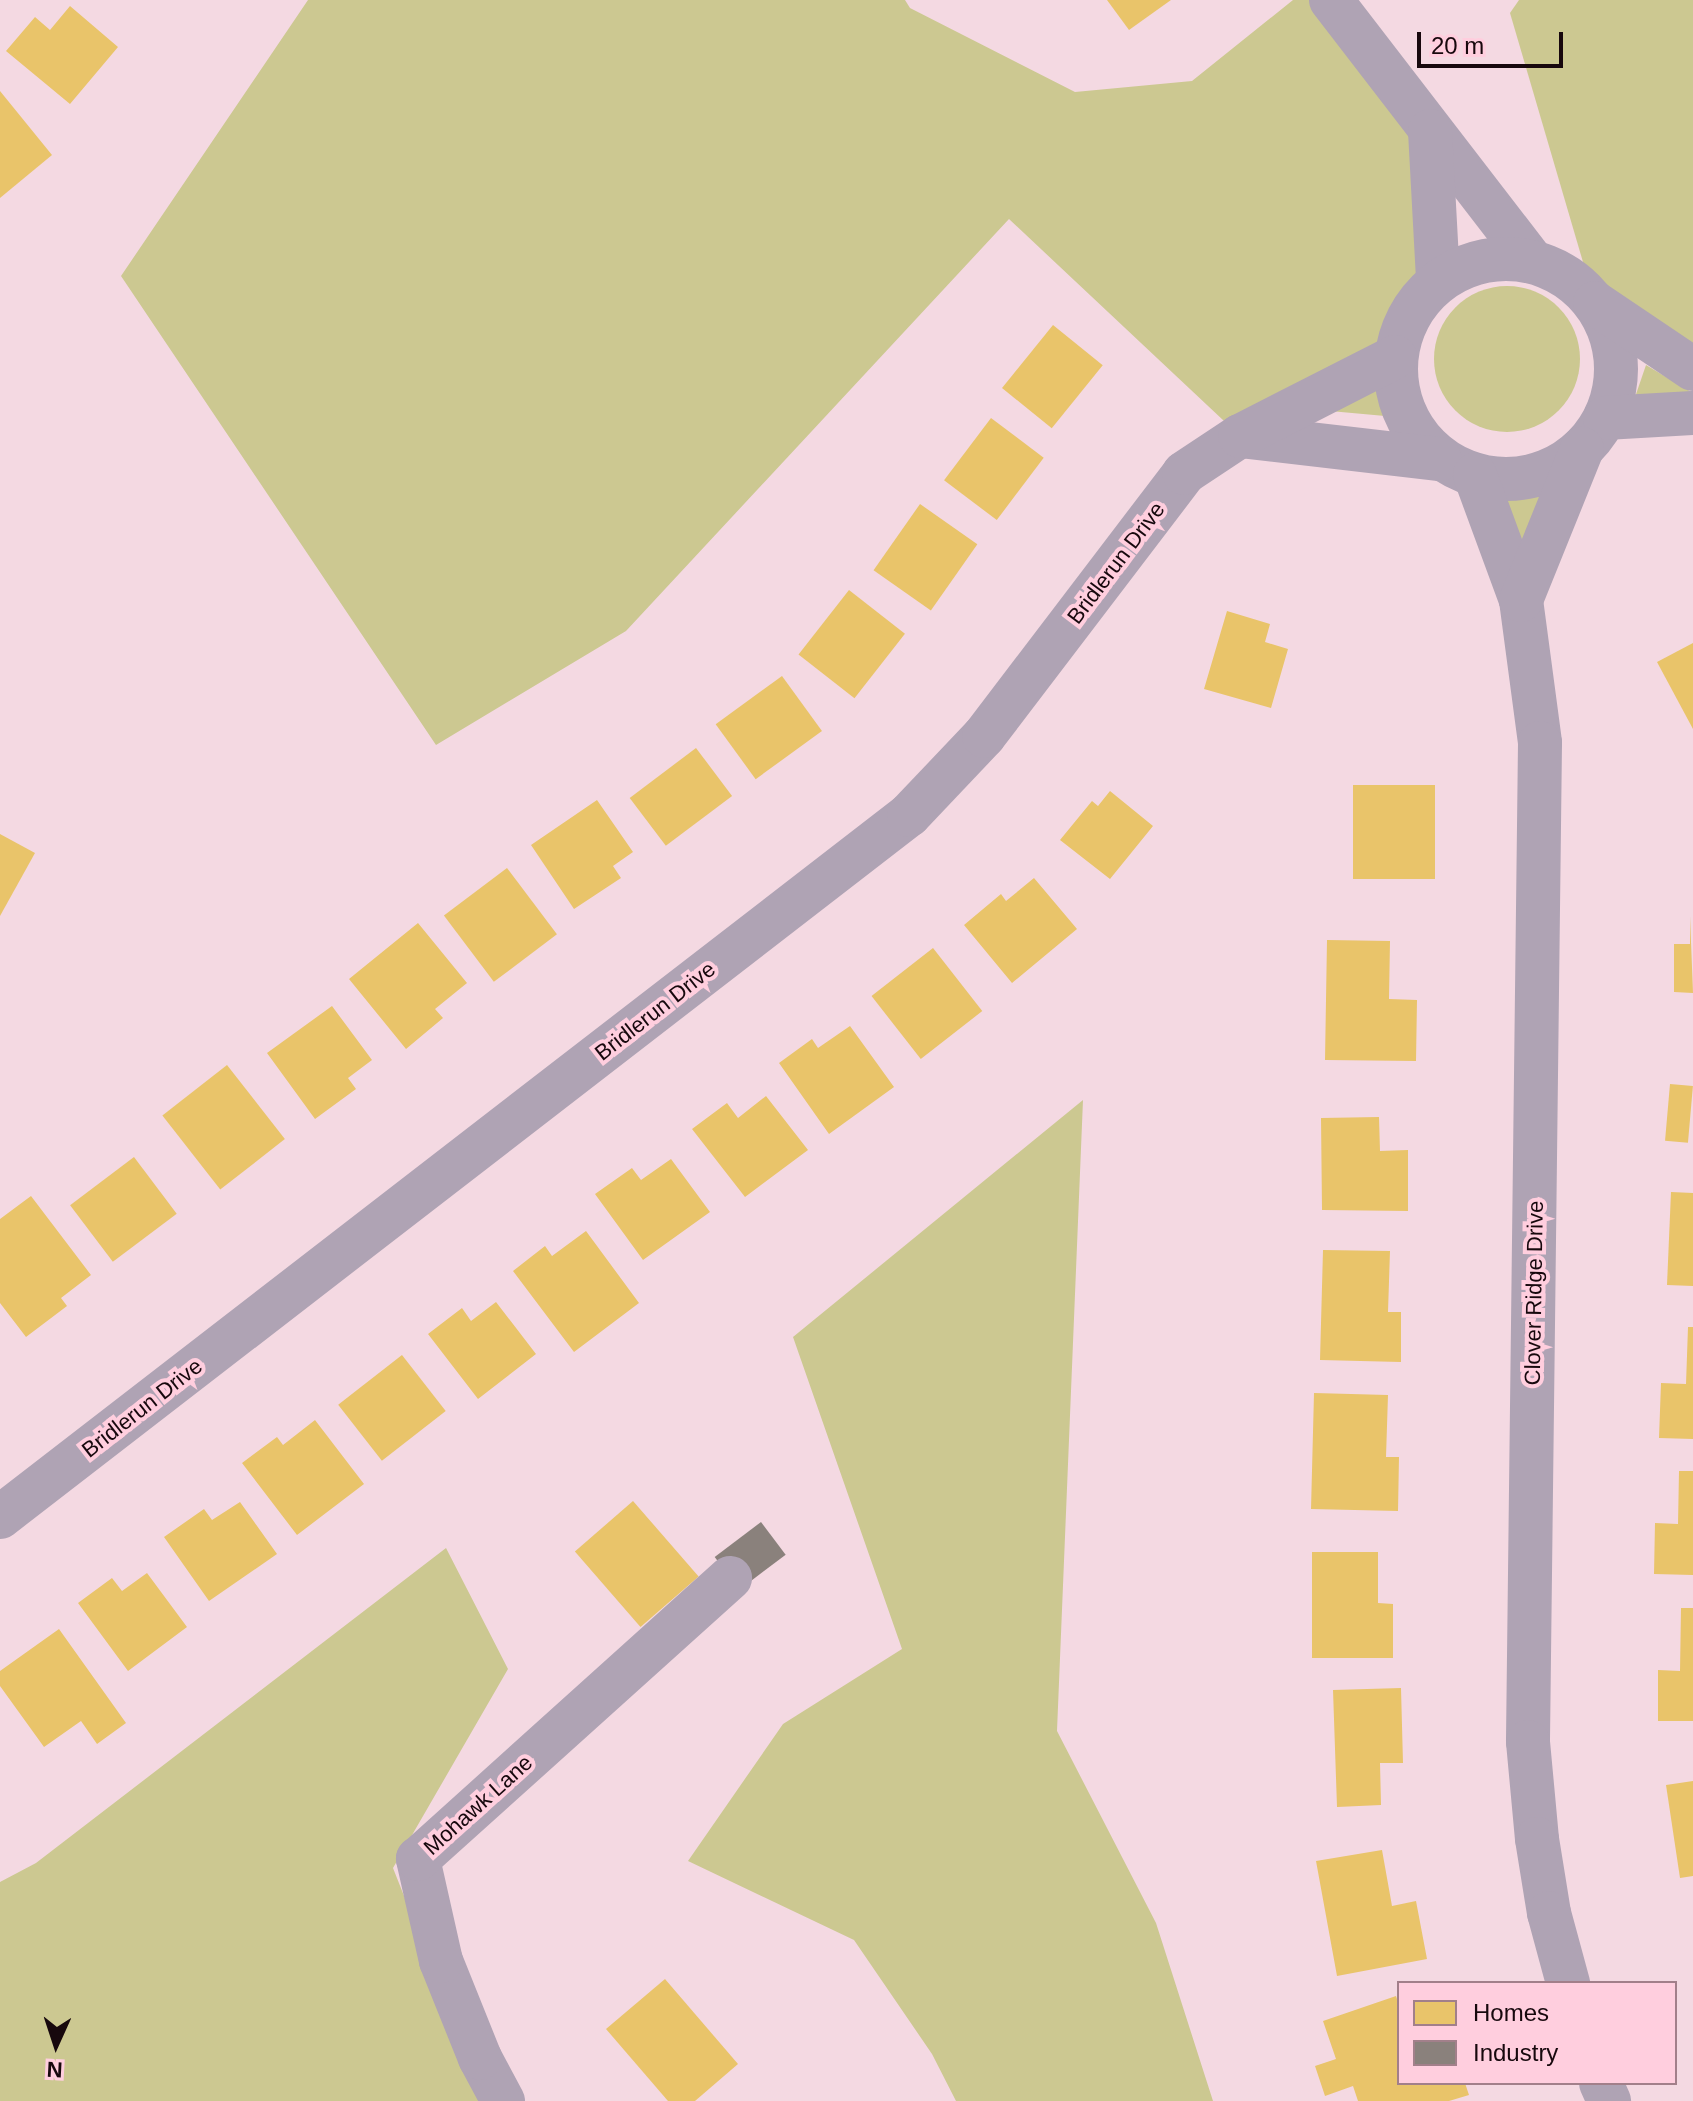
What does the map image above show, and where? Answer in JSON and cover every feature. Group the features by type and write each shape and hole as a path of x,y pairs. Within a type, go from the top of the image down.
{"street":[{"name":"Clover Ridge Drive","path":"1331,0 1532,261"},
{"path":"1430,131 1438,280"},
{"name":"Clover Ridge Drive","path":"1521,600 1617,376 1612,338 1595,303 1567,277 1532,261 1511,258 1473,263 1438,280 1412,309 1395,357 1398,396 1413,431 1458,467 1521,600 1540,743 1528,1742 1537,1839 1549,1913 1567,1981"},
{"path":"1595,303 1693,369"},
{"name":"Bridlerun Drive","path":"0,1517 909,815 984,736 1184,473 1240,436 1395,357"},
{"path":"1240,436 1458,467 1512,480 1550,470 1594,434 1693,413"},
{"name":"Mohawk Lane","path":"503,2101 480,2058 441,1961 418,1859 730,1578"}],"shaded area":[{"path":"308,0 905,0 910,8 1075,92 1192,81 1293,0 1331,0 1430,131 1438,280 1412,309 1395,357 1240,436 1009,219 626,631 436,745 121,276"},
{"path":"1519,0 1693,0 1693,369 1595,303 1510,13"},
{"path":"1507,286 1535,292 1558,308 1574,331 1580,359 1574,387 1558,410 1535,426 1507,432 1479,426 1456,410 1440,387 1434,359 1440,331 1456,308 1479,292"},
{"path":"1646,365 1693,393 1632,406"},
{"path":"1379,379 1385,416 1308,409"},
{"path":"1543,490 1526,551 1494,495"},
{"path":"1083,1100 1057,1731 1156,1923 1213,2101 956,2101 932,2054 854,1940 688,1861 783,1724 902,1649 793,1337"},
{"path":"446,1548 508,1669 393,1868 485,2101 0,2101 0,1882 36,1863"}],"building: Homes":[{"path":"1107,0 1171,0 1129,30"},
{"path":"70,6 118,47 70,104 6,51 35,17 50,30"},
{"path":"0,91 52,155 0,198"},
{"path":"1053,325 1103,365 1052,428 1002,388"},
{"path":"991,418 1044,458 997,520 944,480"},
{"path":"920,504 977,544 931,611 874,570"},
{"path":"849,590 905,634 854,698 799,655"},
{"path":"1227,611 1270,624 1265,642 1288,649 1271,708 1204,689"},
{"path":"1693,643 1693,729 1657,662"},
{"path":"782,676 822,731 756,779 716,724"},
{"path":"696,748 732,796 666,846 630,798"},
{"path":"1353,785 1435,785 1435,879 1353,879"},
{"path":"1110,791 1153,826 1110,879 1060,840 1092,801 1098,806"},
{"path":"597,800 633,852 613,866 621,878 574,909 531,845"},
{"path":"0,834 35,853 0,916"},
{"path":"507,868 557,934 494,982 444,916"},
{"path":"1034,878 1077,929 1012,983 964,925 1001,894 1006,901"},
{"path":"1690,916 1693,993 1674,992 1674,944 1690,944"},
{"path":"418,923 467,983 435,1009 443,1018 406,1049 349,979"},
{"path":"1327,940 1390,941 1389,999 1417,1000 1416,1061 1325,1060"},
{"path":"933,948 982,1011 921,1059 872,996"},
{"path":"332,1006 372,1060 348,1078 356,1089 315,1119 267,1053"},
{"path":"850,1026 894,1087 829,1134 779,1063 812,1039 818,1048"},
{"path":"227,1065 285,1139 220,1190 162,1115"},
{"path":"1670,1084 1693,1086 1688,1143 1665,1141"},
{"path":"766,1096 808,1150 745,1197 692,1129 727,1103 738,1118"},
{"path":"1379,1117 1380,1151 1408,1150 1408,1211 1322,1210 1321,1118"},
{"path":"134,1157 177,1214 113,1262 70,1205"},
{"path":"671,1159 710,1212 643,1260 595,1194 632,1168 641,1180"},
{"path":"1671,1192 1693,1193 1693,1286 1667,1285"},
{"path":"31,1196 91,1275 61,1298 67,1306 26,1337 0,1303 0,1219"},
{"path":"586,1231 639,1303 574,1352 513,1271 545,1246 552,1256"},
{"path":"1323,1250 1390,1251 1388,1312 1401,1312 1401,1362 1320,1360"},
{"path":"496,1302 536,1354 478,1399 428,1334 462,1308 471,1321"},
{"path":"1688,1327 1693,1327 1693,1439 1659,1438 1661,1383 1686,1384"},
{"path":"402,1355 446,1411 382,1461 338,1405"},
{"path":"1314,1393 1388,1395 1386,1457 1399,1457 1398,1511 1311,1509"},
{"path":"315,1420 364,1484 297,1535 242,1463 277,1437 283,1445"},
{"path":"1679,1471 1693,1471 1693,1575 1654,1574 1655,1523 1678,1524"},
{"path":"633,1501 699,1576 640,1627 575,1552"},
{"path":"240,1502 277,1554 209,1601 164,1537 204,1509 212,1520"},
{"path":"1312,1552 1378,1552 1378,1603 1393,1604 1393,1658 1312,1658"},
{"path":"147,1573 187,1627 128,1671 78,1603 112,1578 122,1591"},
{"path":"1681,1608 1693,1608 1693,1721 1658,1721 1658,1670 1680,1671"},
{"path":"59,1629 126,1723 97,1744 81,1721 44,1747 0,1686 0,1671"},
{"path":"1401,1688 1403,1763 1380,1763 1381,1805 1337,1807 1333,1690"},
{"path":"1693,1781 1693,1876 1680,1878 1666,1785"},
{"path":"1382,1850 1392,1906 1416,1901 1427,1959 1337,1976 1316,1861"},
{"path":"665,1979 738,2064 695,2101 668,2101 606,2029"},
{"path":"1396,1996 1397,2085 1466,2085 1469,2095 1449,2101 1358,2101 1353,2086 1325,2096 1315,2066 1336,2059 1323,2021"}],"building: Industry":[{"path":"761,1522 786,1555 739,1590 715,1557"}]}
